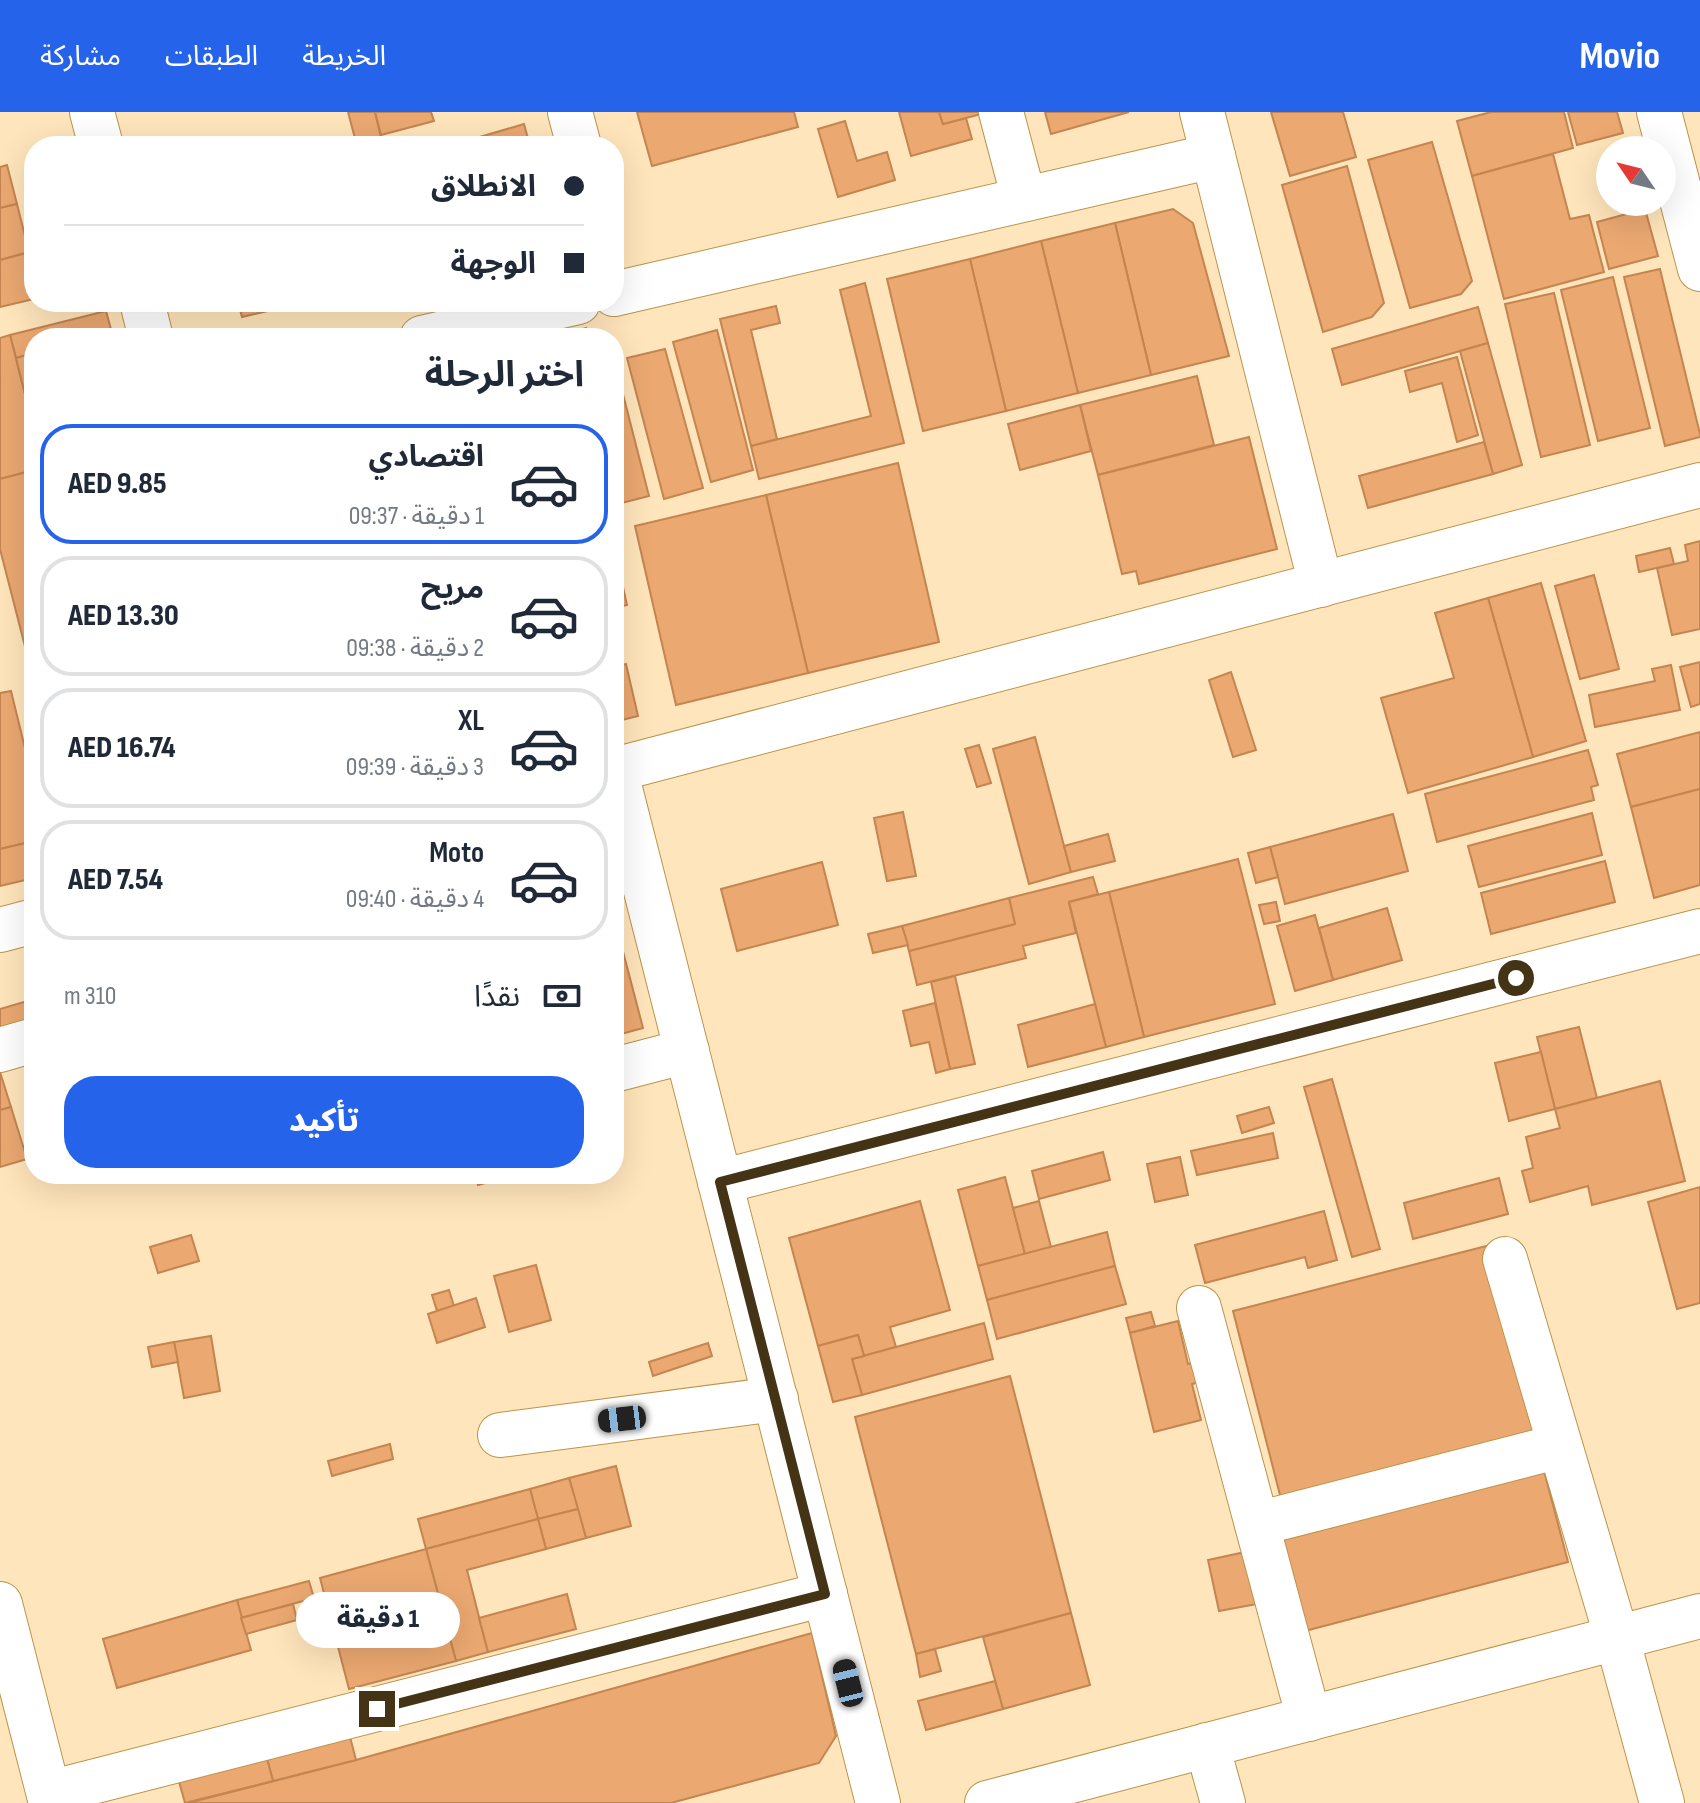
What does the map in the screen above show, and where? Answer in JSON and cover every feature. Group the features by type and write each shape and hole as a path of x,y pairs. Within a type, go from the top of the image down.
{"street":[{"path":"92,112 98,136"},
{"path":"570,112 576,136"},
{"path":"1001,112 1024,199"},
{"path":"1202,112 1321,585"},
{"path":"1659,112 1700,269"},
{"path":"624,287 1213,156"},
{"path":"461,328 524,312"},
{"path":"624,768 1700,485"},
{"path":"624,805 878,1803"},
{"path":"0,930 24,924"},
{"path":"720,1182 1700,931"},
{"path":"0,1050 24,1043"},
{"path":"624,1067 687,1051"},
{"path":"1505,1259 1617,1638 1662,1803"},
{"path":"1199,1308 1309,1719"},
{"path":"500,1435 776,1399"},
{"path":"1257,1524 1560,1446"},
{"path":"0,1604 50,1798 825,1594"},
{"path":"987,1803 1700,1616"},
{"path":"1207,1745 1223,1803"}],"building":[{"path":"348,112 375,112 381,136 354,136"},
{"path":"375,112 431,112 434,121 381,135"},
{"path":"637,112 794,112 798,127 652,166"},
{"path":"899,112 939,112 943,124 966,118 972,139 911,156"},
{"path":"939,112 984,112 985,113 943,124"},
{"path":"1045,112 1129,112 1051,134"},
{"path":"1271,112 1343,112 1356,157 1290,176"},
{"path":"1491,112 1564,112 1573,148 1472,176 1457,121"},
{"path":"1568,112 1617,112 1623,133 1596,136 1596,140 1577,145"},
{"path":"845,121 857,161 887,152 895,180 838,197 818,129"},
{"path":"524,124 527,136 483,136"},
{"path":"1432,142 1472,281 1461,294 1410,308 1368,160"},
{"path":"1553,154 1570,219 1589,215 1604,272 1504,299 1472,176"},
{"path":"7,165 17,204 0,208 0,167"},
{"path":"1347,166 1384,303 1372,317 1323,332 1282,185"},
{"path":"17,204 24,232 24,253 0,260 0,208"},
{"path":"1173,209 1193,223 1229,356 1151,375 1115,223"},
{"path":"1619,216 1647,216 1658,256 1609,269 1597,222"},
{"path":"1115,223 1151,375 1078,393 1041,241"},
{"path":"1041,241 1078,393 1006,411 970,259"},
{"path":"24,254 24,301 0,307 0,260"},
{"path":"970,259 1006,411 923,431 887,279"},
{"path":"1660,269 1700,434 1700,437 1665,446 1624,277"},
{"path":"1613,277 1650,428 1598,441 1561,290"},
{"path":"865,283 904,443 759,479 751,446 871,416 840,290"},
{"path":"1554,293 1590,445 1541,457 1505,304"},
{"path":"776,306 780,323 751,330 777,439 751,446 720,319"},
{"path":"1478,307 1488,343 1342,385 1332,349"},
{"path":"106,312 111,328 38,328"},
{"path":"241,312 263,312 242,317"},
{"path":"717,330 753,470 711,482 673,342"},
{"path":"24,332 24,356 16,358 10,335"},
{"path":"10,335 24,390 24,473 0,479 0,338"},
{"path":"1488,343 1522,465 1493,474 1460,351"},
{"path":"665,349 703,488 664,499 627,358"},
{"path":"24,356 24,390 16,358"},
{"path":"1457,357 1478,435 1457,442 1442,383 1410,392 1405,371"},
{"path":"1197,376 1214,445 1098,475 1080,405"},
{"path":"624,398 649,496 624,502"},
{"path":"1080,405 1091,451 1020,470 1008,424"},
{"path":"1249,437 1277,549 1139,584 1136,571 1122,574 1098,475"},
{"path":"1484,442 1493,474 1368,508 1359,476"},
{"path":"898,463 939,642 808,673 766,495"},
{"path":"24,473 24,643 0,549 0,479"},
{"path":"766,495 808,673 676,705 635,526"},
{"path":"1700,541 1700,629 1672,635 1657,568 1688,561 1685,545"},
{"path":"1670,548 1674,564 1639,572 1636,556"},
{"path":"1594,575 1619,669 1580,679 1555,586"},
{"path":"1541,583 1586,741 1533,757 1488,598"},
{"path":"1488,598 1533,757 1408,793 1381,698 1454,678 1435,613"},
{"path":"1700,662 1700,704 1691,707 1680,667"},
{"path":"624,664 638,716 624,720"},
{"path":"1671,665 1680,710 1595,727 1589,695 1655,681 1652,669"},
{"path":"1231,672 1256,750 1233,757 1209,680"},
{"path":"11,691 24,744 24,843 0,849 0,693"},
{"path":"1700,732 1700,789 1631,807 1617,754"},
{"path":"1035,737 1071,872 1029,884 993,749"},
{"path":"979,745 991,783 977,787 965,749"},
{"path":"1588,750 1598,785 1591,787 1594,800 1437,842 1425,794"},
{"path":"1700,789 1700,885 1654,898 1631,807"},
{"path":"903,812 916,876 887,881 874,818"},
{"path":"1592,813 1602,855 1479,887 1468,846"},
{"path":"1393,814 1408,871 1285,904 1270,847"},
{"path":"1108,834 1115,861 1071,872 1064,846"},
{"path":"24,843 24,880 0,886 0,849"},
{"path":"1270,847 1278,877 1256,883 1248,853"},
{"path":"1238,859 1275,1004 1144,1037 1109,892"},
{"path":"1605,861 1615,902 1491,934 1481,893"},
{"path":"822,862 838,925 737,951 721,889"},
{"path":"1093,877 1098,894 1069,902 1076,933 1023,946 1026,958 917,985 909,951 1015,924 1009,898"},
{"path":"1109,892 1144,1037 1106,1047 1069,902"},
{"path":"1009,898 1015,924 909,951 902,926"},
{"path":"1276,902 1280,921 1264,924 1259,905"},
{"path":"1387,908 1402,960 1333,980 1319,928"},
{"path":"1315,915 1333,980 1295,991 1277,926"},
{"path":"902,926 908,945 873,953 868,934"},
{"path":"624,955 643,1028 624,1033"},
{"path":"955,976 975,1064 950,1069 931,982"},
{"path":"24,1002 24,1028 0,1036 0,1009"},
{"path":"935,1003 950,1069 936,1073 929,1042 911,1046 903,1011"},
{"path":"1095,1004 1106,1047 1028,1067 1018,1025"},
{"path":"1579,1027 1597,1098 1555,1109 1537,1037"},
{"path":"1541,1052 1555,1109 1509,1121 1495,1063"},
{"path":"0,1072 11,1107 0,1110"},
{"path":"1332,1079 1380,1249 1352,1257 1304,1087"},
{"path":"1660,1081 1685,1181 1592,1205 1588,1186 1530,1202 1522,1171 1533,1168 1526,1137 1560,1128 1555,1109"},
{"path":"11,1107 24,1149 24,1160 0,1167 0,1110"},
{"path":"1269,1107 1274,1123 1242,1133 1237,1116"},
{"path":"1273,1133 1278,1158 1197,1175 1191,1151"},
{"path":"1103,1152 1110,1180 1039,1199 1032,1171"},
{"path":"1180,1157 1188,1195 1155,1202 1147,1164"},
{"path":"1005,1177 1025,1254 978,1266 958,1190"},
{"path":"1499,1178 1508,1214 1413,1239 1404,1203"},
{"path":"1700,1187 1700,1303 1677,1309 1648,1202"},
{"path":"920,1201 950,1310 890,1327 896,1347 864,1356 858,1335 818,1346 789,1238"},
{"path":"1039,1201 1051,1247 1025,1254 1013,1208"},
{"path":"1324,1211 1337,1260 1308,1268 1305,1257 1205,1283 1195,1245"},
{"path":"1107,1232 1115,1266 987,1300 978,1266"},
{"path":"191,1235 199,1261 158,1273 150,1247"},
{"path":"1498,1243 1545,1430 1281,1499 1233,1311"},
{"path":"536,1265 551,1320 509,1332 494,1276"},
{"path":"1115,1266 1126,1304 997,1339 987,1300"},
{"path":"449,1290 454,1306 437,1311 432,1295"},
{"path":"476,1298 485,1327 437,1343 428,1314"},
{"path":"1151,1312 1155,1326 1130,1333 1126,1318"},
{"path":"1178,1321 1188,1364 1206,1359 1211,1379 1192,1384 1201,1420 1154,1432 1130,1333"},
{"path":"984,1323 993,1359 862,1395 852,1359"},
{"path":"858,1335 864,1356 852,1359 862,1395 833,1402 818,1346"},
{"path":"211,1336 220,1391 184,1398 174,1342"},
{"path":"174,1342 178,1362 152,1367 148,1347"},
{"path":"708,1343 712,1356 653,1376 649,1362"},
{"path":"1010,1376 1071,1613 916,1654 855,1417"},
{"path":"390,1444 393,1459 332,1476 328,1461"},
{"path":"616,1466 631,1526 586,1538 569,1478"},
{"path":"1543,1467 1568,1562 1305,1631 1281,1536"},
{"path":"569,1478 578,1509 538,1519 530,1489"},
{"path":"530,1489 538,1519 426,1549 418,1519"},
{"path":"578,1509 586,1538 546,1549 538,1519"},
{"path":"538,1519 546,1549 467,1570 488,1652 456,1661 426,1549"},
{"path":"426,1549 456,1661 349,1689 320,1578"},
{"path":"1245,1552 1257,1604 1219,1611 1208,1560"},
{"path":"309,1581 314,1598 241,1618 237,1600"},
{"path":"567,1594 576,1629 488,1652 479,1618"},
{"path":"237,1600 251,1650 117,1688 103,1639"},
{"path":"293,1604 297,1620 246,1634 241,1618"},
{"path":"1071,1613 1090,1685 1003,1709 983,1637"},
{"path":"812,1633 836,1736 819,1763 671,1803 188,1803 356,1760"},
{"path":"935,1649 941,1671 920,1677 916,1654"},
{"path":"995,1681 1003,1709 926,1730 918,1701"},
{"path":"349,1733 356,1760 273,1781 266,1755"},
{"path":"266,1755 273,1781 185,1803 178,1778"}],"route":[{"path":"377,1709 825,1594 720,1182 1516,978"}]}
